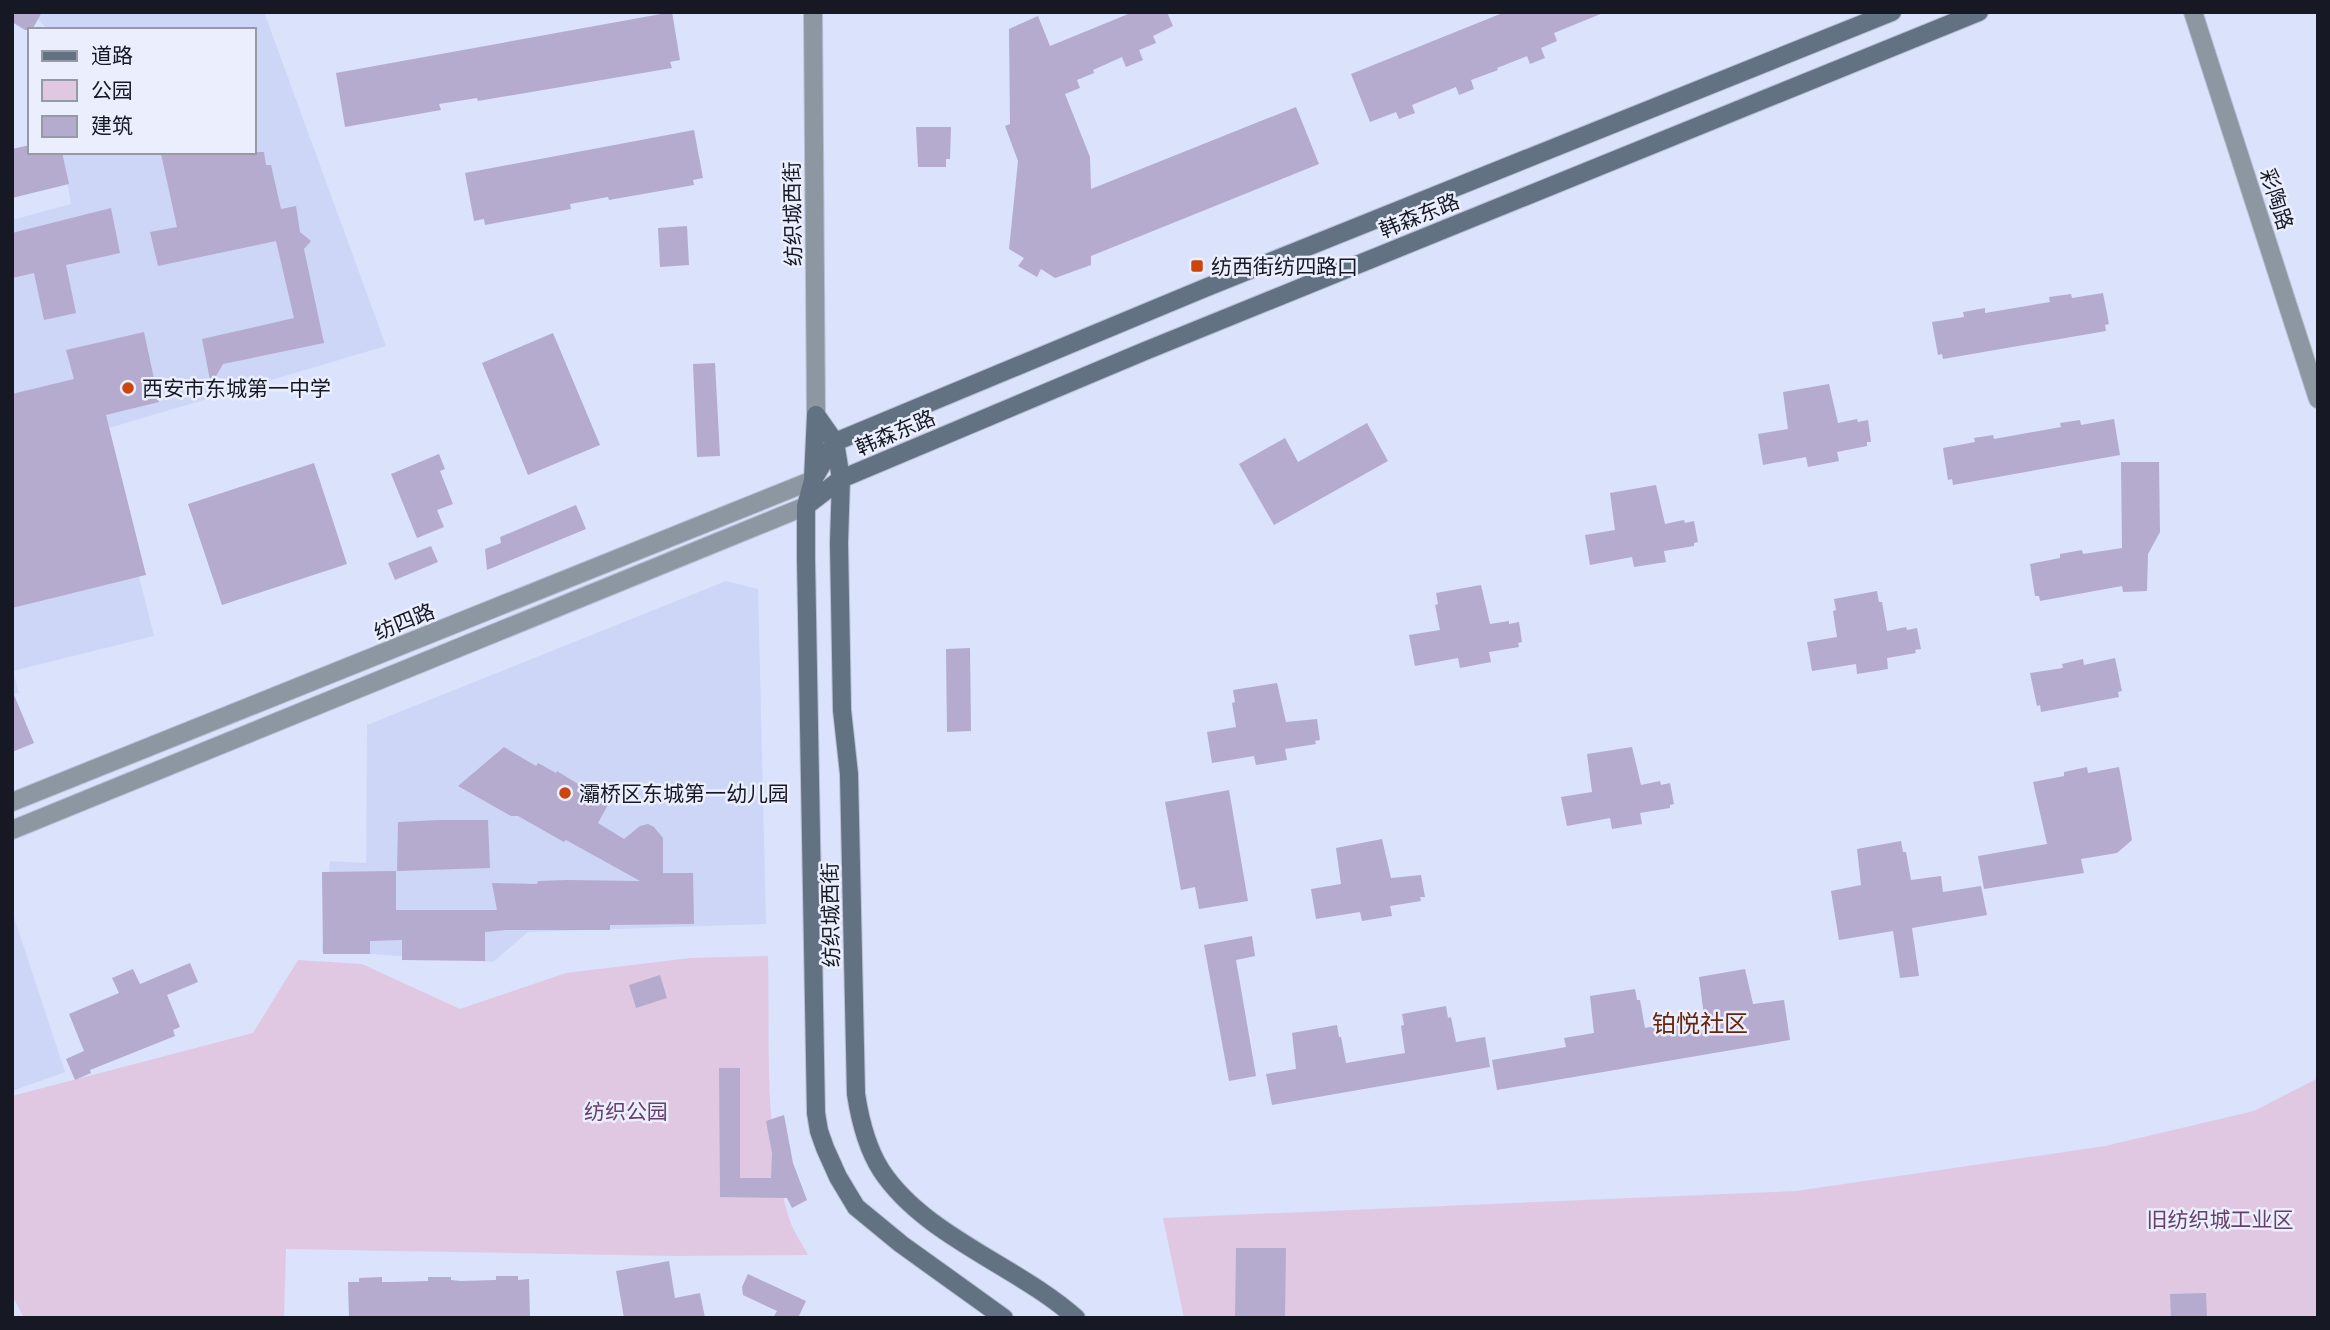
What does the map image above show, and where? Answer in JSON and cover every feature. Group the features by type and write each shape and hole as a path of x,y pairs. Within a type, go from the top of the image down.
{"main road":[{"name":"韩森东路","path":"813,480 835,442 1205,288 1892,12"},
{"name":"韩森东路","path":"806,506 841,480 1145,351 1979,12"},
{"name":"纺织城西街","path":"817,415 835,442 841,480 839,543 842,710 849,774 856,1094 859,1117 880,1168 899,1194 928,1218 987,1258 1032,1284 1076,1318"},
{"name":"纺织城西街","path":"817,415 813,480 806,506 816,1113 819,1131 838,1177 856,1207 901,1244 1004,1318"}],"street":[{"name":"纺织城西街","path":"813,12 817,415"},
{"name":"彩陶路","path":"2193,12 2318,399"},
{"name":"纺四路","path":"12,802 813,480"},
{"path":"12,830 806,506"}],"shaded area":[{"name":"西安市东城第一中学","path":"32,12 264,12 386,346 102,430 154,636 13,671 19,693 12,694 12,220 71,204 62,154 256,154 256,28 46,28"},
{"name":"灞桥区东城第一幼儿园","path":"726,581 758,589 766,924 528,932 493,962 322,951 330,861 366,863 367,725"},
{"path":"12,911 65,1072 12,1091"}],"green space":[{"name":"纺织公园","path":"768,956 770,1090 775,1156 790,1221 808,1255 674,1256 286,1249 284,1318 24,1318 12,1295 12,1096 253,1033 298,960 362,964 460,1009 566,973 690,958"},
{"name":"旧纺织城工业区","path":"2318,1078 2318,1318 1184,1318 1163,1218 1796,1191 2105,1146 2254,1111"}],"building":[{"path":"12,12 42,12 33,28 28,30 12,22"},
{"path":"672,12 680,60 670,62 672,68 478,101 477,98 439,104 441,110 345,127 336,73"},
{"path":"1133,12 1167,12 1173,26 1153,36 1156,43 1139,50 1143,60 1126,67 1122,57 1077,80 1080,88 1065,94 1090,157 1091,189 1296,107 1319,164 1091,256 1091,265 1055,278 1041,269 1037,277 1018,266 1024,258 1009,249 1018,161 1005,126 1010,124 1009,29 1038,16 1050,46"},
{"path":"1505,12 1603,13 1554,33 1557,41 1541,48 1545,58 1530,64 1527,56 1471,80 1474,89 1459,95 1456,87 1412,105 1415,113 1399,119 1396,112 1370,122 1351,74"},
{"path":"916,127 951,127 950,159 946,159 946,167 918,167"},
{"path":"694,130 703,178 693,180 694,185 570,204 571,209 485,225 484,219 474,221 465,173"},
{"path":"28,145 28,154 62,154 69,184 12,198 12,149"},
{"path":"264,152 266,165 271,165 281,209 296,206 300,232 311,241 304,249 324,343 223,364 211,385 202,339 294,318 276,241 158,266 150,232 177,227 161,154"},
{"path":"111,208 120,253 66,265 76,313 44,320 34,273 12,278 12,233"},
{"path":"687,226 689,265 660,267 658,228"},
{"path":"2103,293 2109,324 2105,325 2106,331 1943,359 1942,354 1938,355 1932,322 1964,317 1963,312 1985,308 1985,313 2050,302 2049,297 2071,294 2072,298"},
{"path":"144,332 159,402 106,415 146,575 12,608 12,394 74,379 66,350"},
{"path":"553,333 600,445 528,475 482,363"},
{"path":"715,363 720,456 697,457 693,364"},
{"path":"1829,384 1838,423 1868,420 1871,442 1867,442 1867,446 1837,452 1839,461 1808,467 1806,457 1763,465 1758,434 1788,429 1783,392"},
{"path":"2114,419 2120,455 1953,485 1952,479 1948,480 1943,448 1975,442 1974,438 1993,435 1994,439 2061,427 2060,423 2080,420 2081,425"},
{"path":"1367,423 1388,461 1274,525 1239,464 1285,438 1298,462"},
{"path":"439,454 445,469 440,471 453,504 437,510 444,527 417,538 391,474"},
{"path":"2121,462 2159,462 2160,532 2148,554 2147,591 2123,592 2122,586 2040,601 2039,596 2035,596 2030,564 2082,550 2083,554 2122,548"},
{"path":"314,463 347,564 222,605 188,504"},
{"path":"1656,485 1665,524 1694,521 1698,542 1694,543 1694,546 1664,551 1666,562 1634,567 1632,557 1590,565 1585,535 1615,530 1610,493"},
{"path":"576,505 586,529 487,570 485,549 501,543 500,537"},
{"path":"431,546 438,562 395,580 388,563"},
{"path":"1481,585 1490,624 1519,622 1522,642 1518,643 1519,647 1489,652 1491,662 1460,668 1458,658 1415,666 1409,635 1440,630 1435,605 1438,604 1436,593"},
{"path":"1877,591 1879,602 1882,602 1887,631 1917,628 1921,649 1915,650 1916,653 1887,658 1888,669 1857,674 1856,664 1812,671 1807,642 1837,637 1834,599"},
{"path":"970,648 971,731 947,732 946,649"},
{"path":"2115,658 2122,691 2118,692 2119,697 2041,712 2040,705 2037,706 2030,673 2063,668 2062,664 2083,659 2084,665"},
{"path":"1277,683 1286,722 1317,719 1320,740 1315,741 1316,744 1285,749 1287,760 1256,765 1254,756 1212,763 1207,732 1236,727 1233,690"},
{"path":"12,690 34,743 12,752"},
{"path":"504,747 536,766 538,763 556,773 557,771 609,803 598,823 624,839 640,826 648,824 654,827 663,838 663,873 693,873 694,924 610,925 610,930 485,932 485,961 402,960 402,940 370,941 370,954 323,954 322,872 396,871 396,910 497,910 492,883 640,881 566,840 564,842 518,816 511,816 458,786"},
{"path":"1632,747 1641,785 1660,781 1661,785 1670,783 1674,804 1670,805 1670,808 1640,813 1642,824 1612,829 1610,818 1567,826 1561,797 1592,792 1587,754"},
{"path":"2087,767 2088,773 2119,767 2132,840 2117,853 2081,859 2084,873 1984,889 1978,856 2047,844 2033,782 2064,776 2064,772"},
{"path":"1229,790 1248,901 1199,909 1195,887 1181,890 1165,802"},
{"path":"488,820 490,868 397,871 398,822"},
{"path":"1382,839 1391,878 1421,875 1425,897 1420,897 1421,901 1390,906 1392,916 1362,921 1360,912 1316,919 1311,889 1341,884 1336,848"},
{"path":"1901,841 1903,852 1906,852 1911,880 1941,876 1943,892 1981,886 1987,915 1912,928 1919,976 1900,978 1893,931 1839,940 1831,891 1861,885 1857,849"},
{"path":"1252,936 1255,956 1236,960 1256,1076 1229,1081 1204,945"},
{"path":"190,963 198,982 167,995 180,1027 173,1030 175,1036 90,1070 91,1073 75,1080 66,1059 84,1051 69,1014 119,993 112,978 133,969 140,984"},
{"path":"1745,969 1753,1004 1784,1000 1790,1040 1497,1090 1492,1060 1566,1047 1564,1038 1594,1033 1590,996 1635,989 1637,1000 1640,1000 1645,1028 1704,1016 1699,977"},
{"path":"660,975 667,998 636,1008 629,985"},
{"path":"1446,1006 1456,1042 1485,1037 1490,1067 1272,1105 1266,1074 1296,1069 1292,1033 1337,1025 1346,1063 1405,1053 1402,1014"},
{"path":"719,1068 740,1068 740,1178 771,1178 772,1153 766,1121 784,1115 793,1163 807,1200 792,1208 787,1198 720,1197"},
{"path":"1236,1248 1286,1248 1285,1318 1235,1318"},
{"path":"669,1261 675,1298 700,1293 705,1318 624,1318 616,1271"},
{"path":"748,1274 806,1301 798,1318 773,1318 777,1311 743,1295 742,1287"},
{"path":"496,1276 529,1279 530,1318 349,1318 348,1282 359,1282 359,1278 382,1277 382,1282 393,1282 428,1281 428,1277 451,1277 451,1280 461,1281 496,1280"},
{"path":"2206,1293 2207,1318 2171,1318 2170,1294"}],"place":[{"name":"纺西街纺四路口","path":"1197,266"},
{"name":"西安市东城第一中学","path":"128,388"},
{"name":"灞桥区东城第一幼儿园","path":"565,793"}],"district":[{"name":"铂悦社区","path":"1700,1022"}]}
